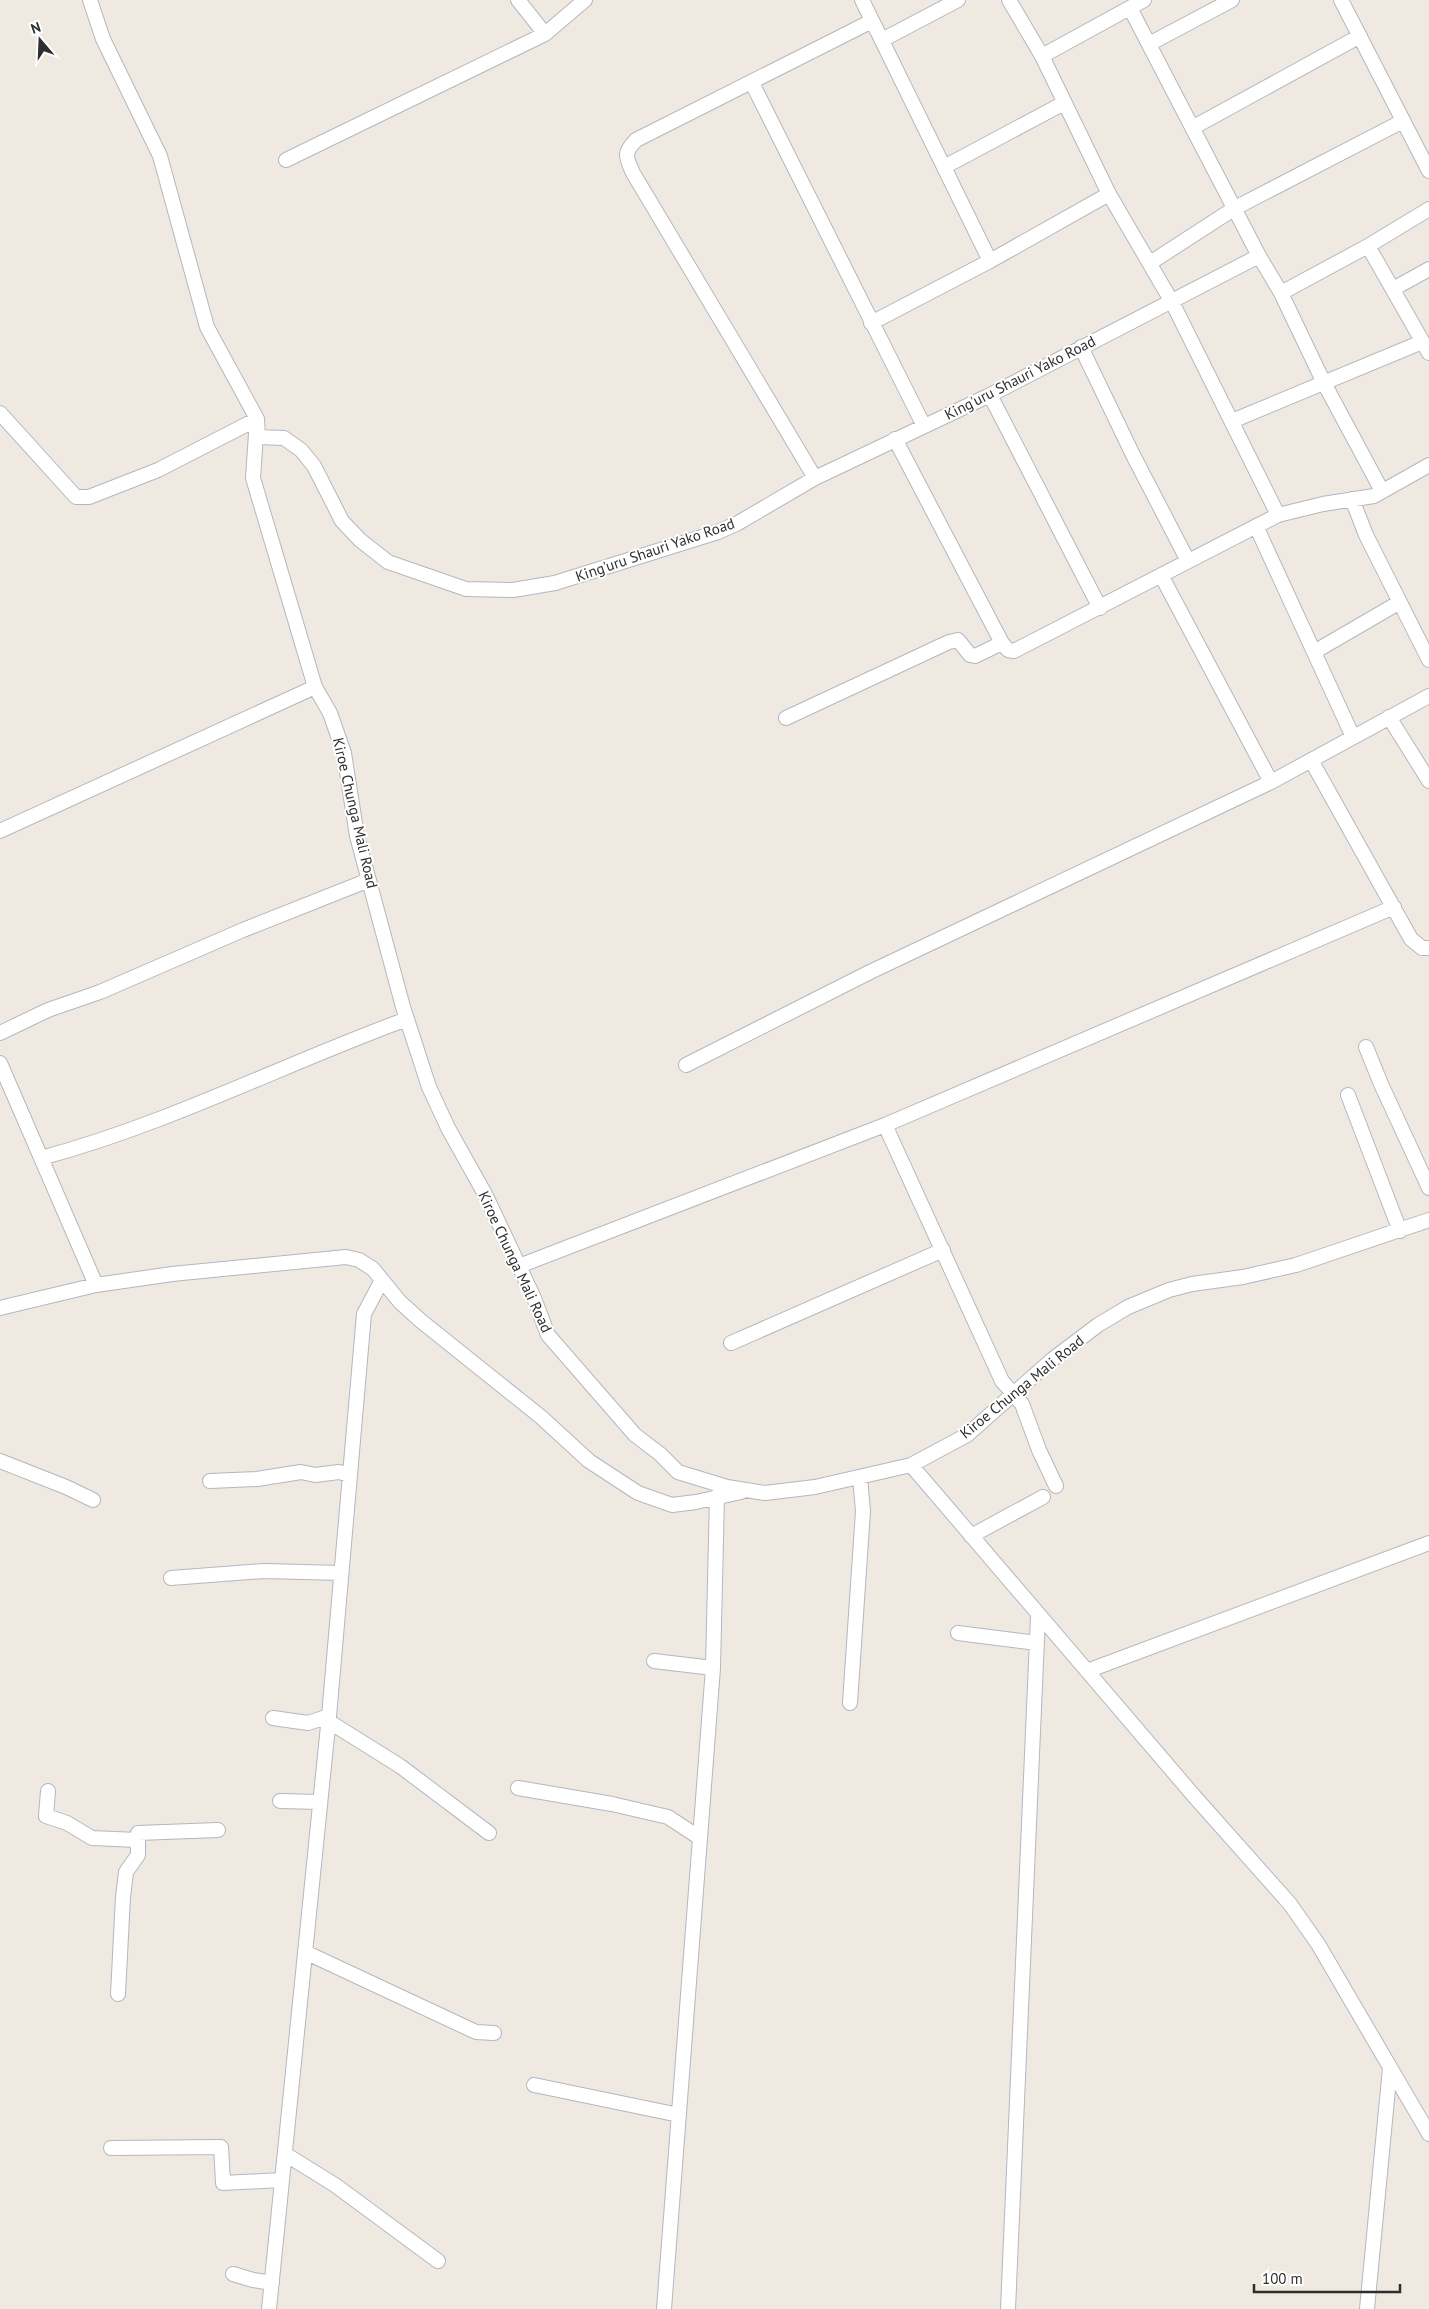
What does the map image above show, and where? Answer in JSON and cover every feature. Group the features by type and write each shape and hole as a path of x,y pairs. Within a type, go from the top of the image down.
{"street":[{"path":"0,413 76,497 89,498 158,470 257,419 207,327 160,156 103,39 90,0"},
{"path":"518,0 545,34"},
{"path":"286,160 545,34 585,0"},
{"path":"862,0 990,261"},
{"path":"882,40 958,0"},
{"path":"1009,0 1042,56 1109,194 1172,302 1278,515"},
{"path":"1042,56 1144,0"},
{"path":"1149,44 1232,0"},
{"path":"1341,0 1429,171"},
{"path":"1130,8 1259,256 1282,293 1324,383 1382,491"},
{"path":"815,478 626,158 627,149 636,140 872,21"},
{"path":"1192,128 1360,36"},
{"path":"752,83 924,426"},
{"path":"944,167 1064,103"},
{"path":"1150,264 1235,208 1404,121"},
{"path":"871,323 990,261 1109,194"},
{"path":"1282,293 1429,210"},
{"path":"1232,421 1324,383 1426,347 1368,246"},
{"name":"King'uru Shauri Yako Road","path":"257,419 258,437 284,438 301,450 314,466 342,521 360,540 388,562 466,588 513,590 555,584 700,538 738,523 815,478 990,395 1259,256"},
{"path":"1393,290 1429,269"},
{"path":"1081,347 1133,455 1188,561"},
{"path":"990,395 1100,608"},
{"name":"Kiroe Chunga Mali Road","path":"257,419 253,478 315,687 330,713 344,753 357,836 407,1019 429,1087 448,1128 486,1196 519,1266 548,1335 635,1435 660,1454 678,1472 726,1487 765,1493 790,1491 860,1478 911,1465 967,1435 1053,1359 1098,1325 1147,1298 1192,1284 1243,1277 1296,1265 1429,1220"},
{"path":"895,439 1002,643 1008,650 1014,651 1278,515 1374,496 1429,465"},
{"path":"1352,499 1429,660"},
{"path":"1256,526 1353,737"},
{"path":"1162,575 1271,782"},
{"path":"1314,652 1400,602"},
{"path":"786,718 949,642 958,640 970,655 975,656 1002,643"},
{"path":"0,831 315,687"},
{"path":"686,1065 870,972 1271,782 1429,696"},
{"path":"1389,717 1429,781"},
{"path":"1311,760 1417,946 1429,948"},
{"path":"0,1033 48,1010 100,992 243,930 369,880"},
{"path":"519,1266 885,1125 1394,907"},
{"path":"41,1158 83,1147 189,1107 278,1072 332,1046 407,1019"},
{"path":"1366,1047 1429,1188"},
{"path":"0,1063 96,1285"},
{"path":"1348,1095 1400,1231"},
{"path":"885,1125 1002,1381 1013,1396 1022,1404 1039,1450 1056,1486"},
{"path":"731,1343 943,1250"},
{"path":"0,1308 96,1285 172,1274 346,1257 359,1260 374,1269 400,1302 422,1321 540,1417 590,1461 638,1493 672,1504 696,1502 752,1490"},
{"path":"269,2309 329,1718 364,1314 382,1280"},
{"path":"0,1461 66,1487 93,1500"},
{"path":"911,1465 1038,1616 1290,1904 1318,1944 1390,2068 1424,2114 1429,2134"},
{"path":"210,1481 257,1480 301,1472 315,1475 339,1472 350,1475"},
{"path":"850,1703 863,1510 860,1478"},
{"path":"664,2309 712,1668 717,1496"},
{"path":"971,1536 1043,1497"},
{"path":"1087,1671 1429,1543"},
{"path":"171,1578 264,1572 341,1573"},
{"path":"1008,2309 1038,1616"},
{"path":"958,1633 1037,1643"},
{"path":"654,1660 712,1668"},
{"path":"273,1718 308,1723 329,1718 400,1766 490,1833"},
{"path":"518,1788 643,1810 668,1817 700,1838"},
{"path":"48,1791 46,1816 67,1823 92,1838 138,1840"},
{"path":"280,1801 320,1802"},
{"path":"118,1994 125,1881 130,1864 138,1855 138,1833 218,1830"},
{"path":"305,1952 476,2032 494,2033"},
{"path":"1367,2309 1390,2068"},
{"path":"534,2085 679,2115"},
{"path":"111,2148 221,2147 224,2183 282,2180"},
{"path":"285,2154 335,2185 438,2261"},
{"path":"233,2274 272,2283"}]}
